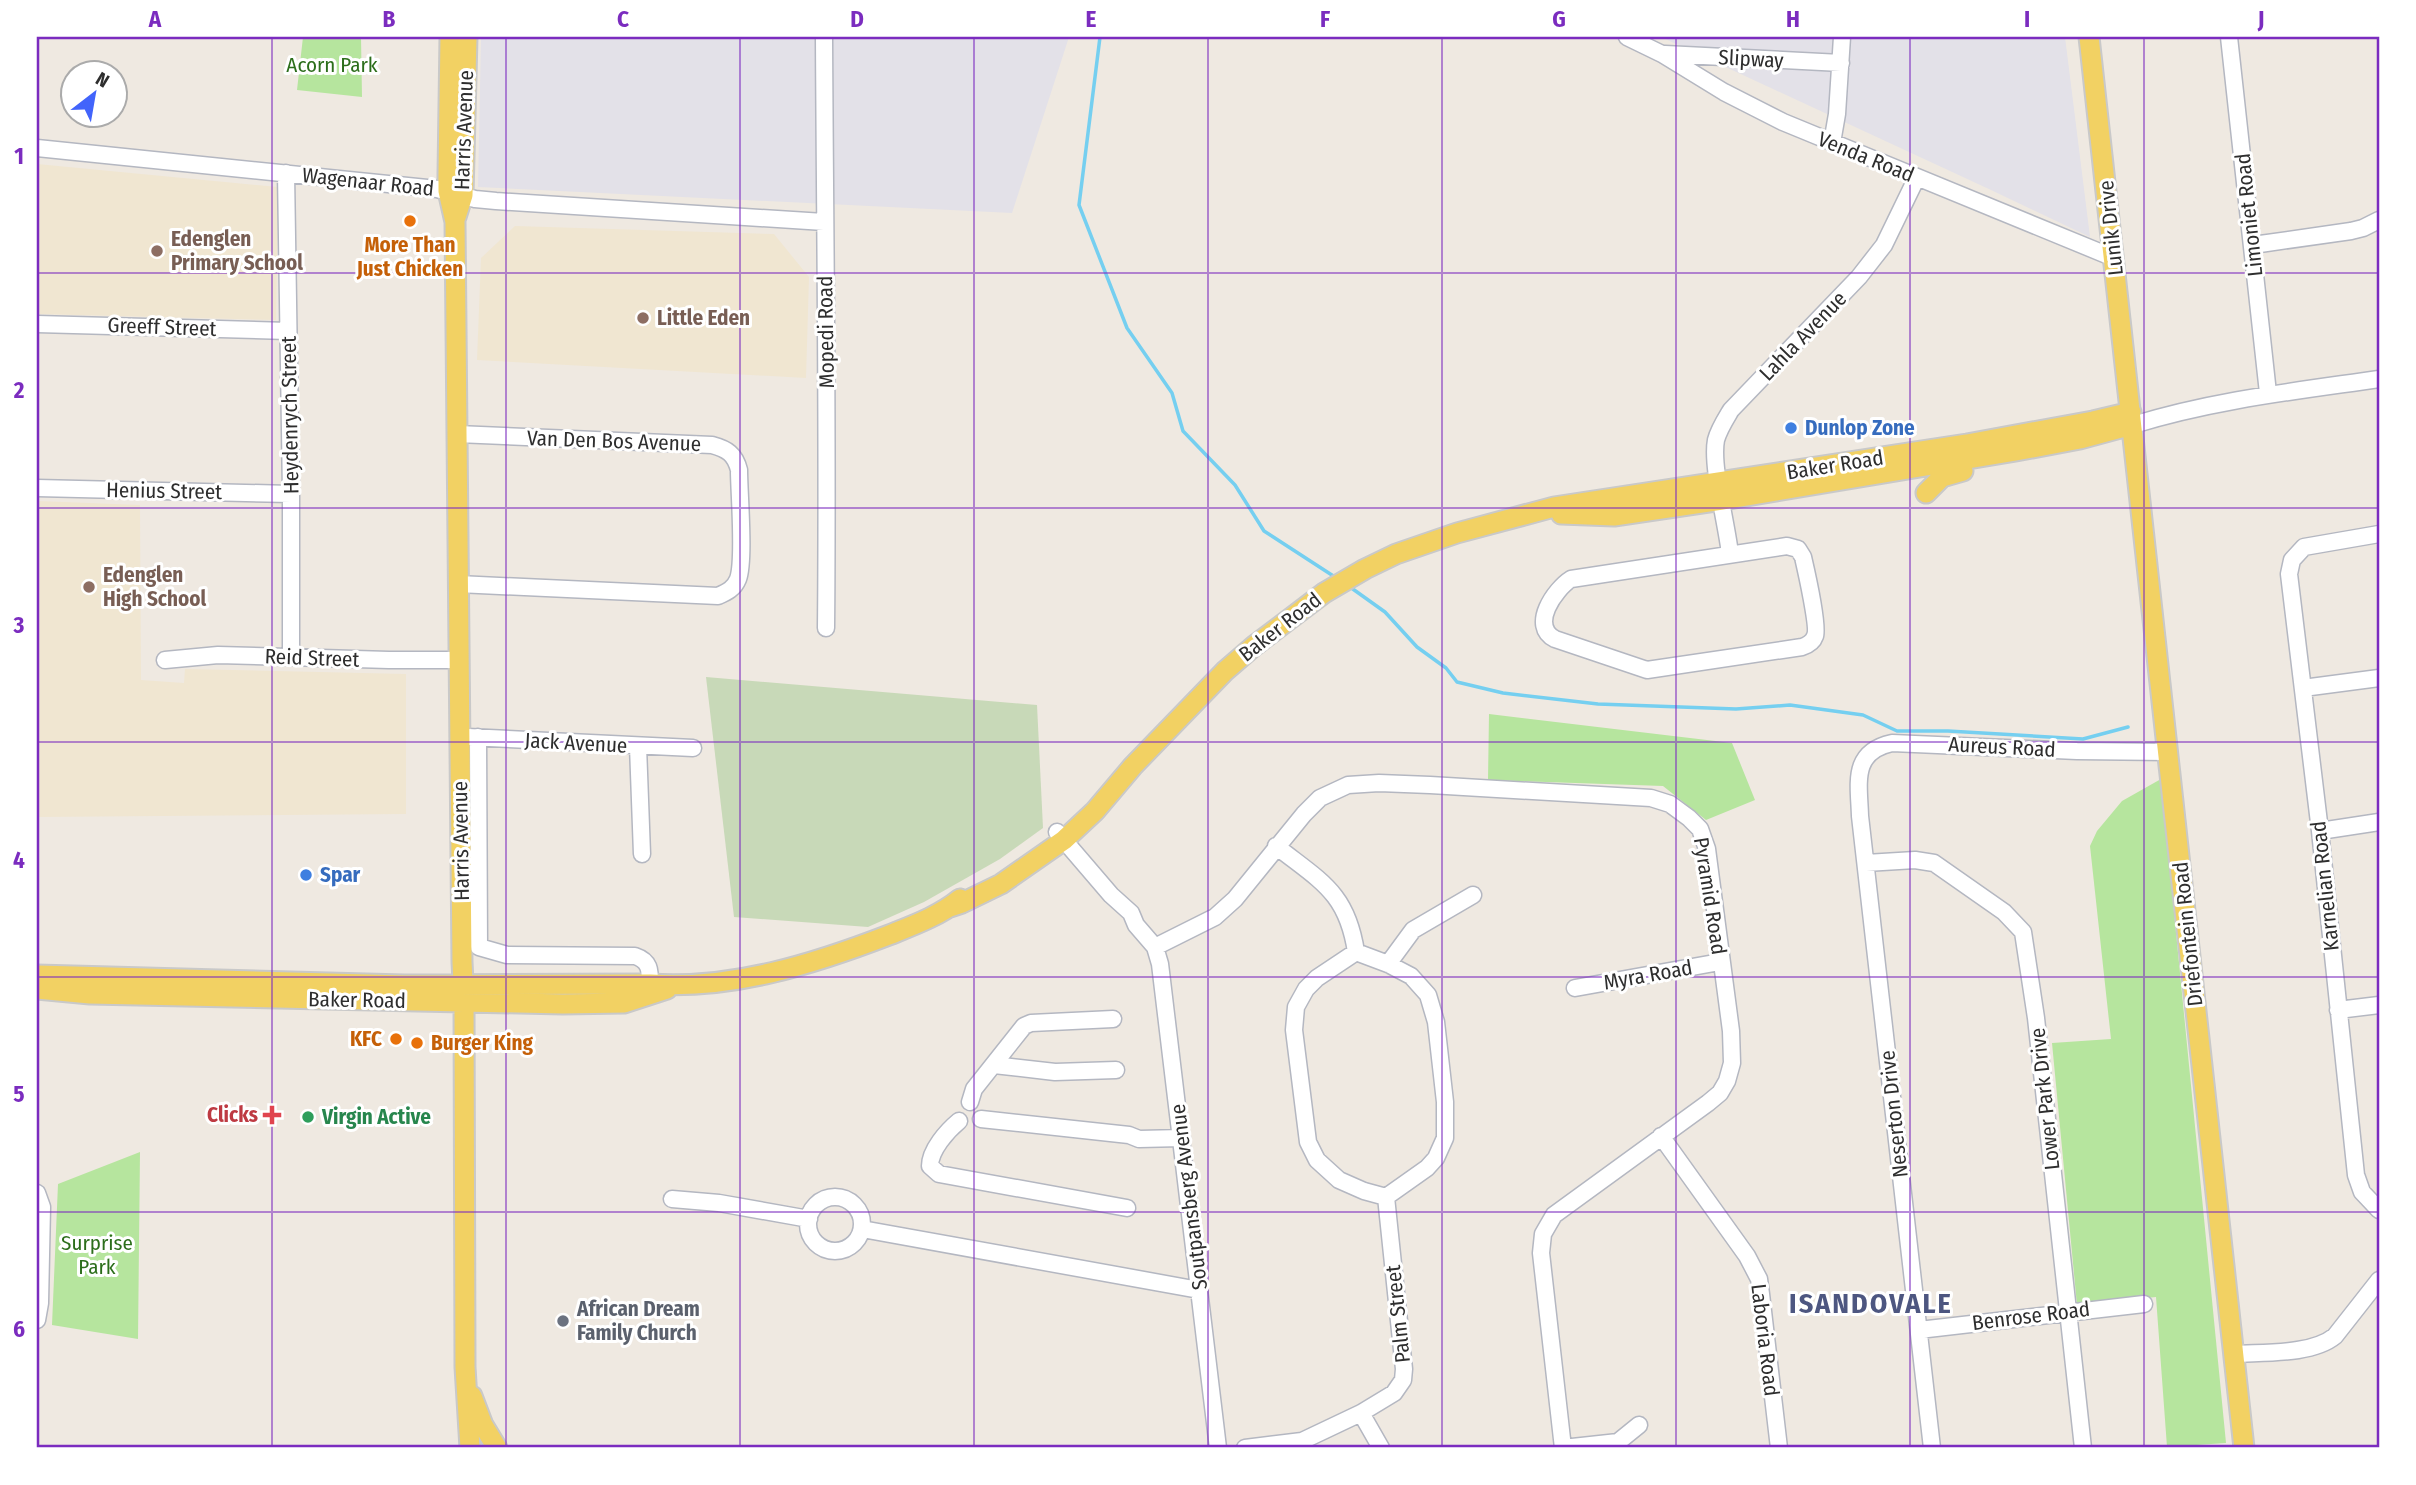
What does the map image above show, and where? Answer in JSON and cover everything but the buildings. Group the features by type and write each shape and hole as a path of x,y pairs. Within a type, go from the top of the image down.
{"main road":[{"name":"Harris Avenue","path":"450,37 455,193 459,660 469,737 463,994 466,1382 469,1442 490,1448"},
{"name":"Harris Avenue","path":"455,193 467,37"},
{"name":"Lunik Drive","path":"2089,37 2132,419"},
{"name":"Baker Road","path":"1721,491 2031,433 2132,419"},
{"name":"Baker Road","path":"37,975 624,1003 675,986 751,976 822,959 902,929 1001,884 1061,836 1225,671 1254,646 1324,593 1358,572 1396,554 1427,542 1539,512 1629,495 1721,491 2016,451 2092,436 2132,419"},
{"name":"Driefontein Road","path":"2132,419 2244,1448"},
{"path":"2092,436 2118,446 2136,470"},
{"path":"1926,493 1942,477 1993,465 2016,451"},
{"name":"Baker Road","path":"37,989 90,994 463,994 650,984 675,986"},
{"path":"466,1382 483,1425 497,1448"}],"street":[{"name":"Mopedi Road","path":"824,37 828,419 826,628"},
{"name":"Venda Road","path":"1627,37 1662,54 1747,104 1832,143 2114,258"},
{"path":"1832,143 1837,114 1842,37"},
{"name":"Limoniet Road","path":"2230,37 2268,393"},
{"name":"Slipway","path":"1662,54 1841,63"},
{"name":"Wagenaar Road","path":"37,148 286,173 455,193 496,201 824,222"},
{"name":"Heydenrych Street","path":"286,173 292,494 291,657"},
{"name":"Lahla Avenue","path":"1721,491 1716,462 1717,439 1731,410 1859,277 1884,245 1917,177"},
{"path":"2253,246 2351,231 2379,220"},
{"name":"Greeff Street","path":"37,324 288,331"},
{"path":"2132,419 2268,393 2379,379"},
{"name":"Van Den Bos Avenue","path":"457,434 712,445 724,448 736,461 738,470 740,528 737,582 729,592 718,596 458,584"},
{"name":"Henius Street","path":"37,488 292,494"},
{"path":"1721,491 1730,554"},
{"name":"Karnelian Road","path":"2379,534 2310,544 2295,555 2288,574 2356,1175 2362,1192 2379,1210"},
{"path":"1787,546 1801,551 1816,630 1810,643 1793,649 1647,670 1563,642 1545,633 1543,622 1546,609 1561,588 1572,579 1730,554 1787,546"},
{"name":"Reid Street","path":"165,660 218,655 459,660"},
{"path":"2303,688 2379,678"},
{"path":"469,737 479,947 508,956 635,956 646,962 650,968 650,984"},
{"name":"Jack Avenue","path":"469,737 693,748"},
{"name":"Aureus Road","path":"1858,780 1861,765 1867,755 1874,748 1892,743 2168,752"},
{"path":"638,746 642,854"},
{"name":"Neserton Drive","path":"1858,780 1932,1448"},
{"name":"Pyramid Road","path":"1155,947 1215,917 1235,899 1276,846 1320,798 1336,789 1359,784 1591,794 1658,800 1670,804 1700,829 1709,866 1731,1031 1730,1074 1720,1093 1554,1215 1543,1234 1543,1284 1563,1448"},
{"path":"2319,831 2379,822"},
{"path":"1061,836 1114,899 1125,906 1136,925 1155,947"},
{"path":"1276,846 1319,880 1339,900 1351,926 1356,952"},
{"name":"Lower Park Drive","path":"1866,863 1915,860 1934,863 2004,912 2023,932 2036,1018 2083,1448"},
{"path":"1388,964 1413,930 1473,895"},
{"name":"Soutpansberg Avenue","path":"1155,947 1163,985 1219,1448"},
{"path":"1356,952 1402,970 1421,985 1433,1007 1447,1123 1445,1138 1436,1158 1415,1178 1386,1196 1364,1191 1339,1180 1326,1170 1311,1152 1294,1030 1296,1007 1307,989 1317,978 1356,952"},
{"name":"Myra Road","path":"1575,988 1720,962"},
{"path":"2338,1010 2379,1005"},
{"path":"959,1121 959,1109 970,1102 974,1089 1019,1032 1031,1023 1112,1019"},
{"path":"994,1065 1055,1072 1116,1070"},
{"path":"970,1102 979,1107 981,1119"},
{"path":"981,1119 1129,1135 1139,1139 1181,1131"},
{"path":"959,1121 970,1127 981,1119"},
{"path":"959,1121 950,1128 930,1159 930,1166 939,1174 1127,1208"},
{"name":"Laboria Road","path":"1661,1136 1755,1270 1761,1294 1779,1448"},
{"name":"Palm Street","path":"1245,1448 1302,1441 1361,1413 1394,1393 1401,1384 1404,1374 1386,1196"},
{"path":"840,1198 855,1206 862,1229 852,1245 835,1251 826,1250 812,1237 809,1219 824,1200 840,1198"},
{"path":"672,1199 719,1203 809,1219"},
{"path":"37,1320 40,1303 39,1200"},
{"path":"862,1229 1199,1290"},
{"path":"2234,1354 2310,1348 2327,1343 2379,1280"},
{"name":"Benrose Road","path":"1919,1330 2144,1304"},
{"path":"1361,1413 1381,1448"},
{"path":"1563,1448 1618,1442 1639,1425"}],"shaded area":[{"path":"481,37 1069,37 1012,213 478,187"},
{"path":"1661,37 2065,37 2090,237 1991,190"},
{"name":"Edenglen Primary School","path":"37,164 278,187 276,320 37,314"},
{"name":"Little Eden","path":"515,226 774,234 809,277 806,378 477,360 481,258"},
{"name":"Edenglen High School","path":"37,501 140,505 141,680 184,683 185,669 406,674 406,814 37,817"}],"green space":[{"name":"Acorn Park","path":"303,37 361,37 362,97 297,90"},
{"path":"706,677 1037,705 1043,828 1000,859 924,902 868,927 734,917"},
{"path":"1489,714 1732,743 1755,800 1706,820 1663,786 1488,780"},
{"path":"2161,779 2226,1443 2167,1447 2156,1297 2077,1305 2052,1043 2111,1039 2090,846 2097,831 2122,801"},
{"name":"Surprise Park","path":"140,1152 138,1339 52,1325 58,1184"}],"waterway":[{"path":"1100,37 1079,205 1127,328 1172,393 1183,431 1235,485 1264,531 1338,579"},
{"path":"1350,587 1385,612 1417,647 1446,668 1457,682 1503,693 1598,704 1736,709 1790,705 1863,715 1897,731 1948,731 2083,739 2128,727"}],"place":[{"name":"More Than Just Chicken","path":"410,221"},
{"name":"Edenglen Primary School","path":"157,251"},
{"name":"Little Eden","path":"643,318"},
{"name":"Dunlop Zone","path":"1791,428"},
{"name":"Edenglen High School","path":"89,587"},
{"name":"Spar","path":"306,875"},
{"name":"KFC","path":"396,1039"},
{"name":"Burger King","path":"417,1043"},
{"name":"Clicks","path":"272,1115"},
{"name":"Virgin Active","path":"308,1117"},
{"name":"African Dream Family Church","path":"563,1321"}],"district":[{"name":"ISANDOVALE","path":"1871,1303"}]}
